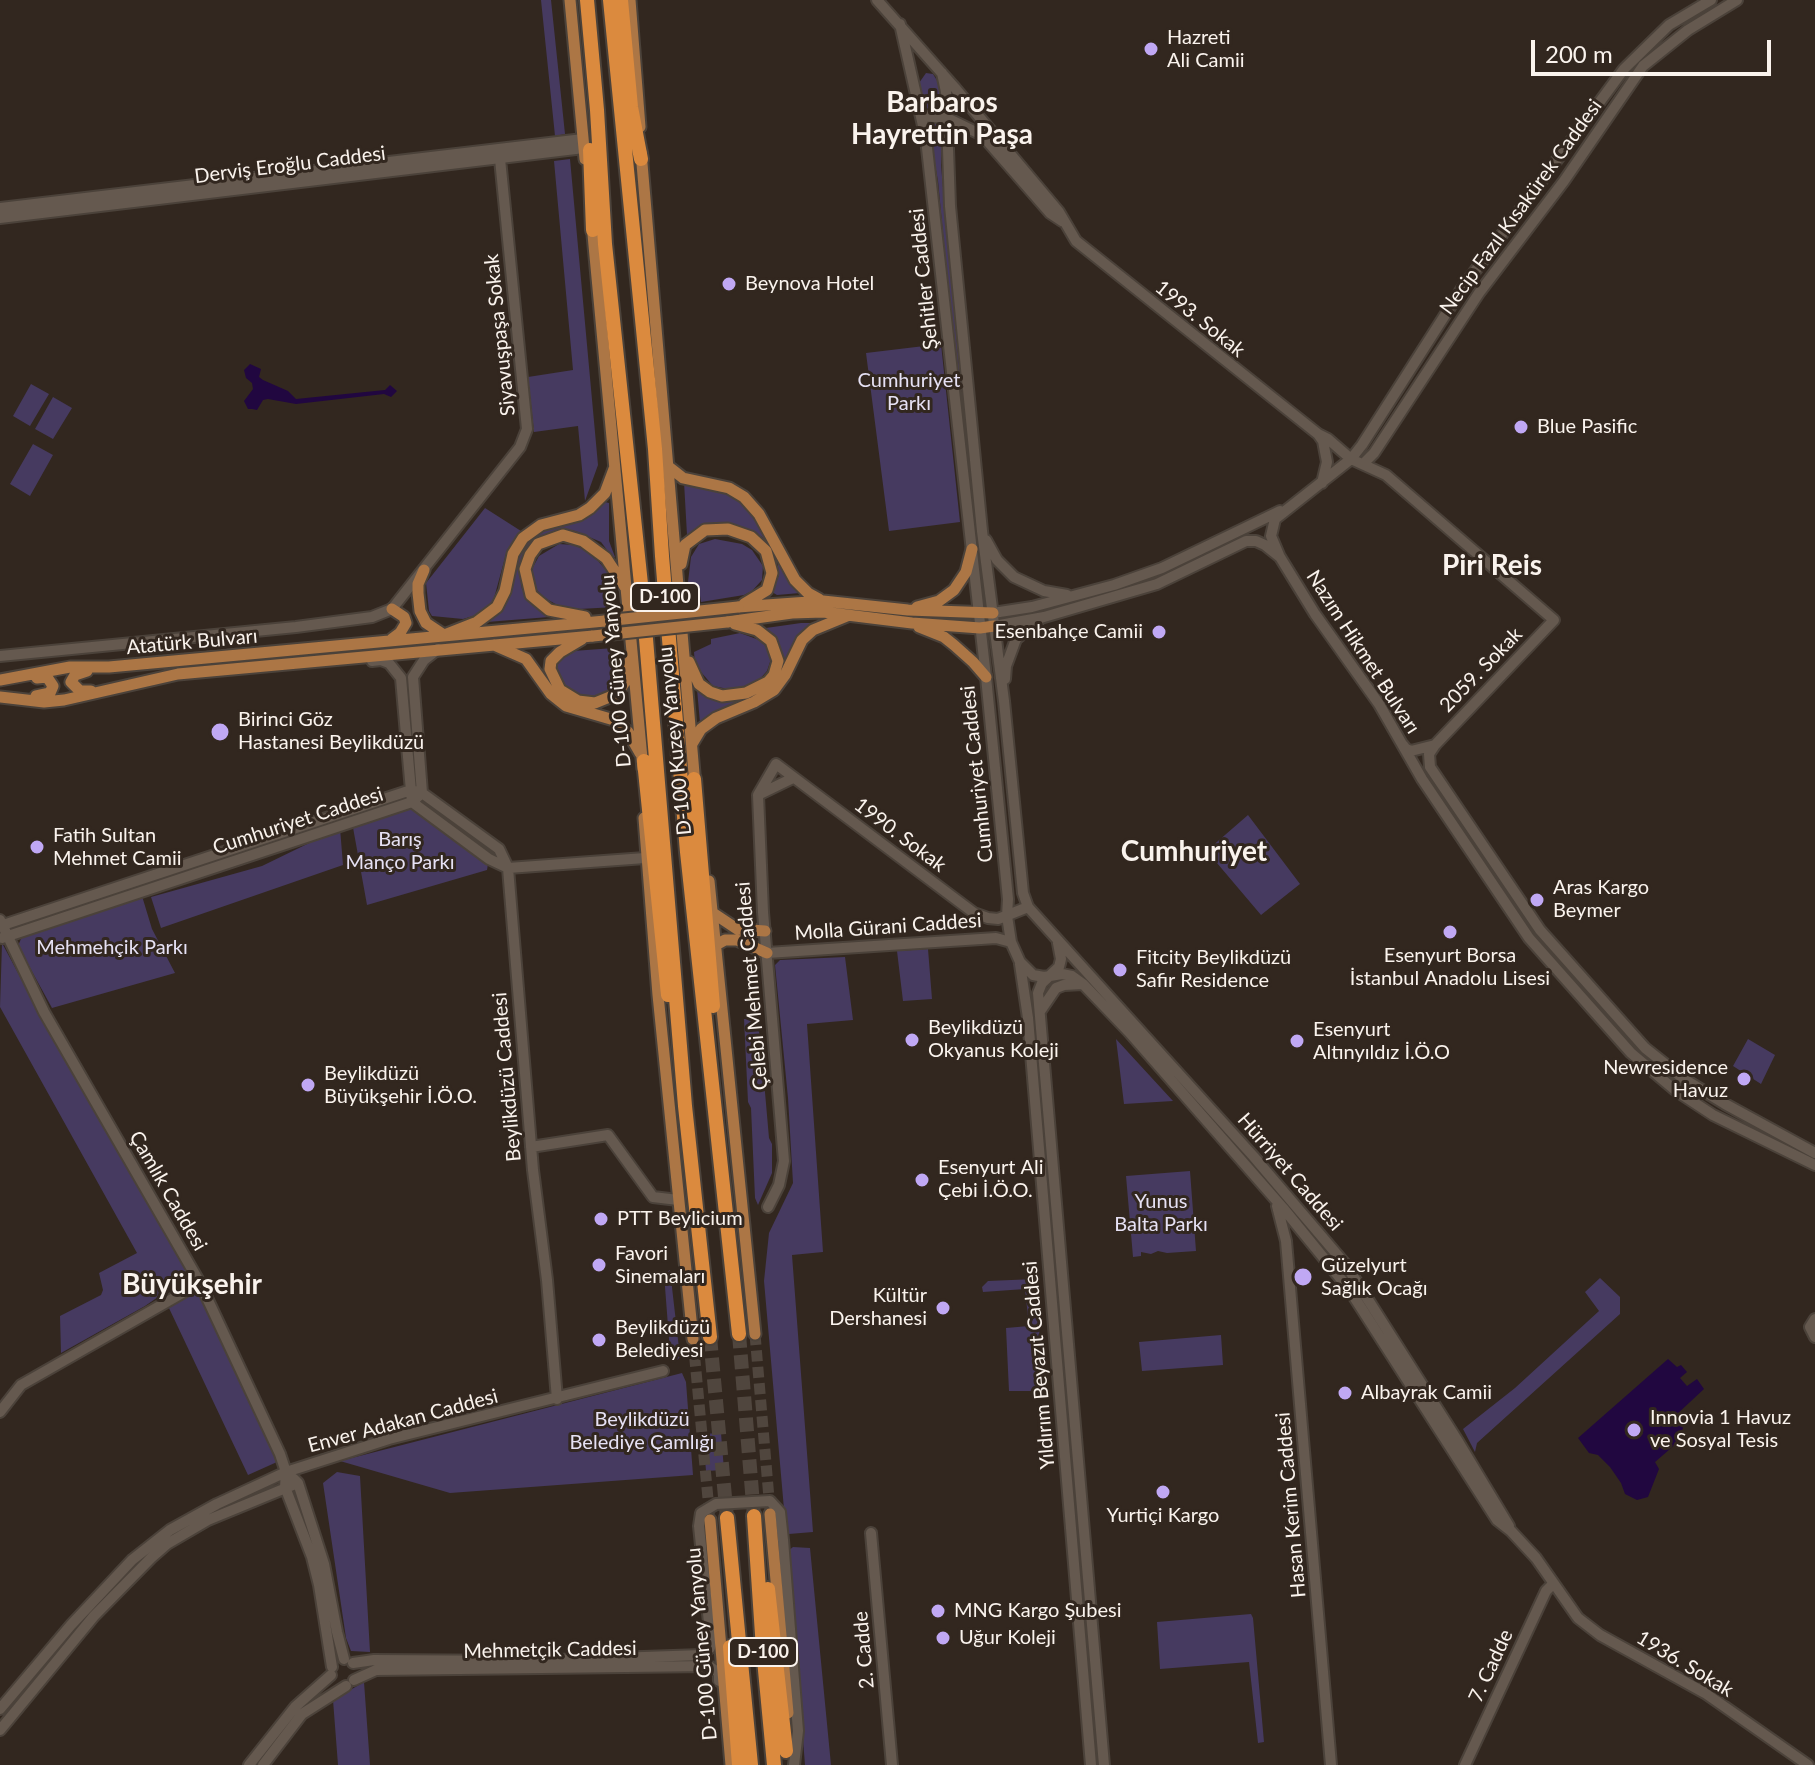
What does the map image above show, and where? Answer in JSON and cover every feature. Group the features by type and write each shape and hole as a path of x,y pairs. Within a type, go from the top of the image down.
{"highway":[{"name":"D-100","path":"587,0 605,244 643,603 685,1106 710,1337"},
{"name":"D-100","path":"610,0 655,449 687,852 725,1193"},
{"path":"621,0 631,107 641,159"},
{"path":"589,30 593,230"},
{"path":"644,761 667,989 685,1106"},
{"path":"694,779 725,1135 725,1193 739,1334"},
{"name":"D-100","path":"754,1516 774,1765"},
{"name":"D-100","path":"727,1518 751,1765"},
{"path":"756,1538 766,1571 787,1758"},
{"path":"733,1583 728,1620 739,1765"}],"main road":[{"name":"D-100 Güney Yanyolu","path":"570,0 644,761 645,858 693,1339"},
{"name":"D-100 Kuzey Yanyolu","path":"630,0 694,779 713,913 755,1334"},
{"name":"1993. Sokak","path":"877,0 1059,212 1076,241 1351,459"},
{"name":"Necip Fazıl Kısakürek Caddesi","path":"1289,507 1351,459 1461,290 1638,53 1669,25 1711,0"},
{"name":"Necip Fazıl Kısakürek Caddesi","path":"1363,464 1374,453 1479,293 1564,181 1643,66 1683,34 1737,0"},
{"name":"Şehitler Caddesi","path":"900,24 926,142 980,628"},
{"path":"910,75 918,68 938,69"},
{"name":"Şehitler Caddesi","path":"938,69 947,118 950,206 994,626"},
{"path":"1615,81 1630,83"},
{"name":"1993. Sokak","path":"921,116 947,118 982,135 1050,213 1067,225"},
{"path":"948,151 952,138 967,127"},
{"name":"Derviş Eroğlu Caddesi","path":"0,208 33,209 584,144"},
{"name":"Siyavuşpaşa Sokak","path":"392,609 520,447 527,429 500,154"},
{"name":"Derviş Eroğlu Caddesi","path":"0,218 33,209"},
{"path":"1461,290 1479,293"},
{"path":"1318,434 1323,441 1327,462 1322,483"},
{"path":"1351,459 1363,464"},
{"path":"444,635 477,622 492,612 505,591 513,554 523,538 541,525 579,515 590,508 605,493 615,464"},
{"name":"2059. Sokak","path":"1363,464 1386,475 1554,620 1435,745"},
{"path":"669,467 683,478 729,488 744,497 759,514 795,580 808,593 823,601"},
{"path":"424,570 418,584 423,618 432,629 444,635 823,601 908,610 993,613 1032,607 1114,585 1162,568 1289,507"},
{"path":"1280,557 1271,528 1275,519 1289,507"},
{"path":"678,581 685,545 698,533 720,528 751,537 766,551 772,573 767,590 738,607"},
{"path":"982,531 997,560 1014,577 1044,591 1069,596"},
{"path":"605,621 549,610 531,595 525,569 534,548 555,536 569,536 583,541 606,558 628,593"},
{"path":"727,622 809,612 980,628 1044,617 1157,584 1246,541 1265,545 1280,557"},
{"path":"908,610 939,601 954,590 966,572 972,549"},
{"name":"Nazım Hikmet Bulvarı","path":"1280,557 1315,614 1379,704 1422,779 1529,938 1631,1053 1675,1090 1713,1115 1815,1165"},
{"path":"0,656 296,627 372,617 392,609 404,617 406,623 400,633 388,642"},
{"path":"692,745 701,729 716,718 774,690 802,640 813,630 848,615"},
{"path":"1004,701 1006,666 1016,639 1044,617"},
{"path":"682,643 694,678 710,692 735,696 757,689 774,675 778,661 775,648 757,630 727,622"},
{"name":"Atatürk Bulvarı","path":"0,696 44,702 104,692 178,674 727,622"},
{"path":"912,623 944,637 986,677"},
{"name":"Cumhuriyet Caddesi","path":"994,626 1023,893 1028,907"},
{"name":"Cumhuriyet Caddesi","path":"980,628 1011,942"},
{"name":"Atatürk Bulvarı","path":"4,679 61,668 109,667 444,635"},
{"path":"593,636 576,641 551,661 550,674 554,682 567,696 578,701 595,703 617,694 626,679 632,649"},
{"path":"489,644 526,659 551,694 566,706 614,720 632,738 644,761"},
{"path":"440,648 424,660 413,677 417,791 499,849 508,868"},
{"name":"Cumhuriyet Caddesi","path":"1,929 202,872 412,802 417,791 401,678 395,669 381,660 314,660"},
{"path":"104,692 80,691 72,686 71,678 79,672 109,667"},
{"path":"0,696 41,696 50,693 53,686 50,679 43,677 4,679"},
{"path":"1402,743 1411,751 1435,745"},
{"name":"Nazım Hikmet Bulvarı","path":"1435,745 1429,754 1430,767 1540,930 1645,1048 1684,1079 1815,1153"},
{"name":"1990. Sokak","path":"758,795 776,764 974,913 988,918 1007,916"},
{"path":"758,795 793,778"},
{"name":"Cumhuriyet Caddesi","path":"1,929 342,812 417,791"},
{"name":"Çelebi Mehmet Caddesi","path":"758,795 765,931 784,1161 779,1185 768,1207"},
{"path":"412,802 489,859 508,868 645,858"},
{"path":"342,812 345,825"},
{"path":"201,859 202,872"},
{"name":"Beylikdüzü Caddesi","path":"508,868 531,1147 557,1399"},
{"path":"1007,916 1028,907"},
{"name":"Hürriyet Caddesi","path":"1028,907 1254,1157 1354,1286 1497,1520 1536,1558 1553,1584"},
{"path":"713,913 737,929 765,931"},
{"name":"Çamlık Caddesi","path":"1,929 44,1012 200,1283 286,1472"},
{"path":"1529,938 1540,930"},
{"name":"Molla Gürani Caddesi","path":"767,953 996,938 1011,942"},
{"path":"716,945 725,940 737,940 767,953"},
{"name":"Yıldırım Beyazıt Caddesi","path":"1058,940 1059,967 1042,983 1038,993 1104,1765"},
{"name":"Yıldırım Beyazıt Caddesi","path":"1011,942 1024,979 1028,1018 1091,1765"},
{"path":"1020,962 1033,975 1062,974 1072,976 1083,984"},
{"path":"1040,1012 1056,988 1083,984"},
{"name":"Hürriyet Caddesi","path":"1083,984 1354,1286"},
{"path":"1631,1053 1645,1048"},
{"path":"531,1147 608,1135 653,1197 678,1200"},
{"name":"Hasan Kerim Caddesi","path":"1273,1197 1286,1241 1331,1765"},
{"path":"1286,1241 1287,1230 1294,1227 1301,1229"},
{"path":"1049,1268 1062,1267"},
{"path":"0,1412 21,1385 200,1283"},
{"path":"1814,1319 1810,1330 1815,1337"},
{"name":"Enver Adakan Caddesi","path":"0,1709 117,1575 153,1542 181,1522 286,1472 389,1439 663,1371"},
{"path":"286,1472 298,1483 324,1564 337,1632 349,1661 357,1670 350,1683 336,1683 332,1671 325,1613 312,1557 285,1487 286,1472"},
{"name":"Enver Adakan Caddesi","path":"0,1730 94,1616 167,1544 208,1520 298,1483"},
{"name":"Mehmetçik Caddesi","path":"263,1765 302,1714 376,1670 707,1652 711,1642 699,1526 701,1513 716,1504 764,1500 774,1503 780,1512 798,1731 794,1765"},
{"path":"770,1514 788,1701 787,1758"},
{"path":"1070,1515 1083,1515"},
{"name":"D-100 Güney Yanyolu","path":"710,1520 731,1765"},
{"name":"2. Cadde","path":"871,1533 892,1765"},
{"name":"7. Cadde","path":"1465,1765 1546,1591 1553,1584"},
{"name":"1936. Sokak","path":"1553,1584 1578,1618 1600,1635 1705,1693 1808,1765"},
{"path":"249,1765 295,1707 332,1671 337,1661 349,1661"},
{"name":"Mehmetçik Caddesi","path":"349,1661 709,1666 719,1673 724,1700"}],"green space":[{"path":"541,0 551,0 565,134 555,136"},
{"path":"926,73 933,74 938,82 942,102 935,111 924,105 919,83"},
{"path":"927,121 943,123 941,165 974,531 971,531 938,181"},
{"path":"570,159 598,465 585,501 578,426 534,432 528,377 573,370 554,161"},
{"name":"Cumhuriyet Parkı","path":"941,344 960,522 889,531 866,353"},
{"path":"31,384 49,394 30,426 13,416"},
{"path":"53,397 72,408 53,439 35,429"},
{"path":"33,444 53,455 30,496 10,484"},
{"path":"684,482 730,493 749,507 800,593 777,595 772,592 779,575 777,558 762,537 749,530 710,523 687,535"},
{"path":"605,502 609,503 609,541 615,557 601,542 575,531 563,529 542,536 526,551 520,575 522,589 533,604 549,617 487,622 502,610 508,598 522,545 539,532 587,515"},
{"path":"485,508 521,531 506,554 493,602 480,614 463,619 432,616 426,583"},
{"path":"715,539 742,544 752,550 763,566 762,580 744,595 701,602 699,589 690,589 688,582 691,557 699,544"},
{"path":"559,544 574,545 598,561 613,585 616,607 579,609 559,606 543,597 532,577 533,567 539,556"},
{"path":"814,623 808,628 778,681 771,688 700,723 697,689 720,700 732,701 762,691 776,681 782,661 776,637 766,628"},
{"path":"740,633 762,641 771,659 767,671 759,680 742,687 728,689 713,686 695,665 694,652 711,644 711,639"},
{"path":"614,648 616,685 612,693 586,698 565,689 556,670 559,661 573,651"},
{"name":"Barış Manço Parkı","path":"412,805 488,864 487,870 367,905 352,822"},
{"path":"1248,815 1300,884 1261,915 1211,856 1210,848"},
{"path":"340,828 343,865 161,928 151,897 262,866"},
{"name":"Mehmehçik Parkı","path":"142,896 152,929 175,973 52,1008 18,946 23,934"},
{"path":"2,943 55,1042 186,1269 184,1279 145,1306 61,1353 60,1316 101,1295 103,1290 99,1273 137,1253 0,1007"},
{"path":"928,949 932,999 903,1001 897,951"},
{"path":"845,957 853,1020 807,1024 823,1252 792,1255 813,1532 789,1534 786,1532 764,1281 769,1233 793,1183 775,965 780,960"},
{"path":"754,1018 760,1035 772,1144 772,1173 758,1205 755,1198 744,1019"},
{"path":"1116,1039 1173,1101 1124,1104"},
{"path":"1748,1039 1775,1055 1761,1084 1733,1066"},
{"name":"Yunus Balta Parkı","path":"1190,1171 1196,1251 1141,1252 1141,1256 1133,1257 1126,1176"},
{"path":"670,1270 680,1357 677,1360 670,1352 664,1274"},
{"path":"1600,1278 1620,1297 1620,1314 1477,1443 1475,1452 1463,1429 1515,1388 1599,1311 1585,1292"},
{"path":"1035,1279 1044,1391 1009,1391 1006,1328 1029,1326 1025,1289 983,1292 982,1287 988,1281"},
{"path":"201,1290 277,1462 248,1475 168,1306"},
{"path":"1221,1335 1223,1365 1142,1371 1139,1342"},
{"name":"Beylikdüzü Belediye Çamlığı","path":"682,1373 686,1382 693,1475 450,1493 340,1461"},
{"path":"721,1433 724,1470 706,1471 703,1434"},
{"path":"337,1472 360,1476 370,1652 351,1651 346,1638 323,1483"},
{"path":"793,1547 810,1548 831,1765 805,1765 788,1551"},
{"path":"1251,1614 1264,1742 1258,1743 1249,1662 1160,1669 1157,1622"},
{"path":"364,1682 370,1765 338,1765 333,1700"}],"shaded area":[{"path":"250,364 261,369 259,377 288,391 296,399 385,390 390,385 397,391 391,397 384,394 296,404 268,399 263,400 257,410 248,409 244,401 253,389 244,370"},
{"name":"Innovia 1 Havuz ve Sosyal Tesis","path":"1668,1359 1687,1372 1680,1378 1687,1386 1697,1379 1704,1389 1675,1416 1683,1428 1677,1443 1655,1462 1659,1469 1648,1497 1637,1500 1625,1494 1610,1467 1598,1455 1589,1453 1578,1438"}],"tunnel":[{"path":"739,1334 754,1516"},
{"path":"755,1334 770,1510"},
{"path":"710,1337 727,1518"},
{"path":"693,1339 710,1520"}],"place":[{"name":"Hazreti Ali Camii","path":"1151,49"},
{"name":"Beynova Hotel","path":"729,284"},
{"name":"Blue Pasific","path":"1521,427"},
{"name":"Esenbahçe Camii","path":"1159,632"},
{"name":"Birinci Göz Hastanesi Beylikdüzü","path":"220,732"},
{"name":"Fatih Sultan Mehmet Camii","path":"37,847"},
{"name":"Aras Kargo Beymer","path":"1537,900"},
{"name":"Esenyurt Borsa İstanbul Anadolu Lisesi","path":"1450,932"},
{"name":"Fitcity Beylikdüzü Safir Residence","path":"1120,970"},
{"name":"Beylikdüzü Okyanus Koleji","path":"912,1040"},
{"name":"Esenyurt Altınyıldız İ.Ö.O","path":"1297,1041"},
{"name":"Newresidence Havuz","path":"1744,1079"},
{"name":"Beylikdüzü Büyükşehir İ.Ö.O.","path":"308,1085"},
{"name":"Esenyurt Ali Çebi İ.Ö.O.","path":"922,1180"},
{"name":"PTT Beylicium","path":"601,1219"},
{"name":"Favori Sinemaları","path":"599,1265"},
{"name":"Güzelyurt Sağlık Ocağı","path":"1303,1277"},
{"name":"Kültür Dershanesi","path":"943,1308"},
{"name":"Beylikdüzü Belediyesi","path":"599,1340"},
{"name":"Albayrak Camii","path":"1345,1393"},
{"name":"Innovia 1 Havuz ve Sosyal Tesis","path":"1634,1430"},
{"name":"Yurtiçi Kargo","path":"1163,1492"},
{"name":"MNG Kargo Şubesi","path":"938,1611"},
{"name":"Uğur Koleji","path":"943,1638"}],"district":[{"name":"Barbaros Hayrettin Paşa","path":"942,119"},
{"name":"Piri Reis","path":"1492,566"},
{"name":"Cumhuriyet","path":"1194,852"},
{"name":"Büyükşehir","path":"192,1285"}]}
